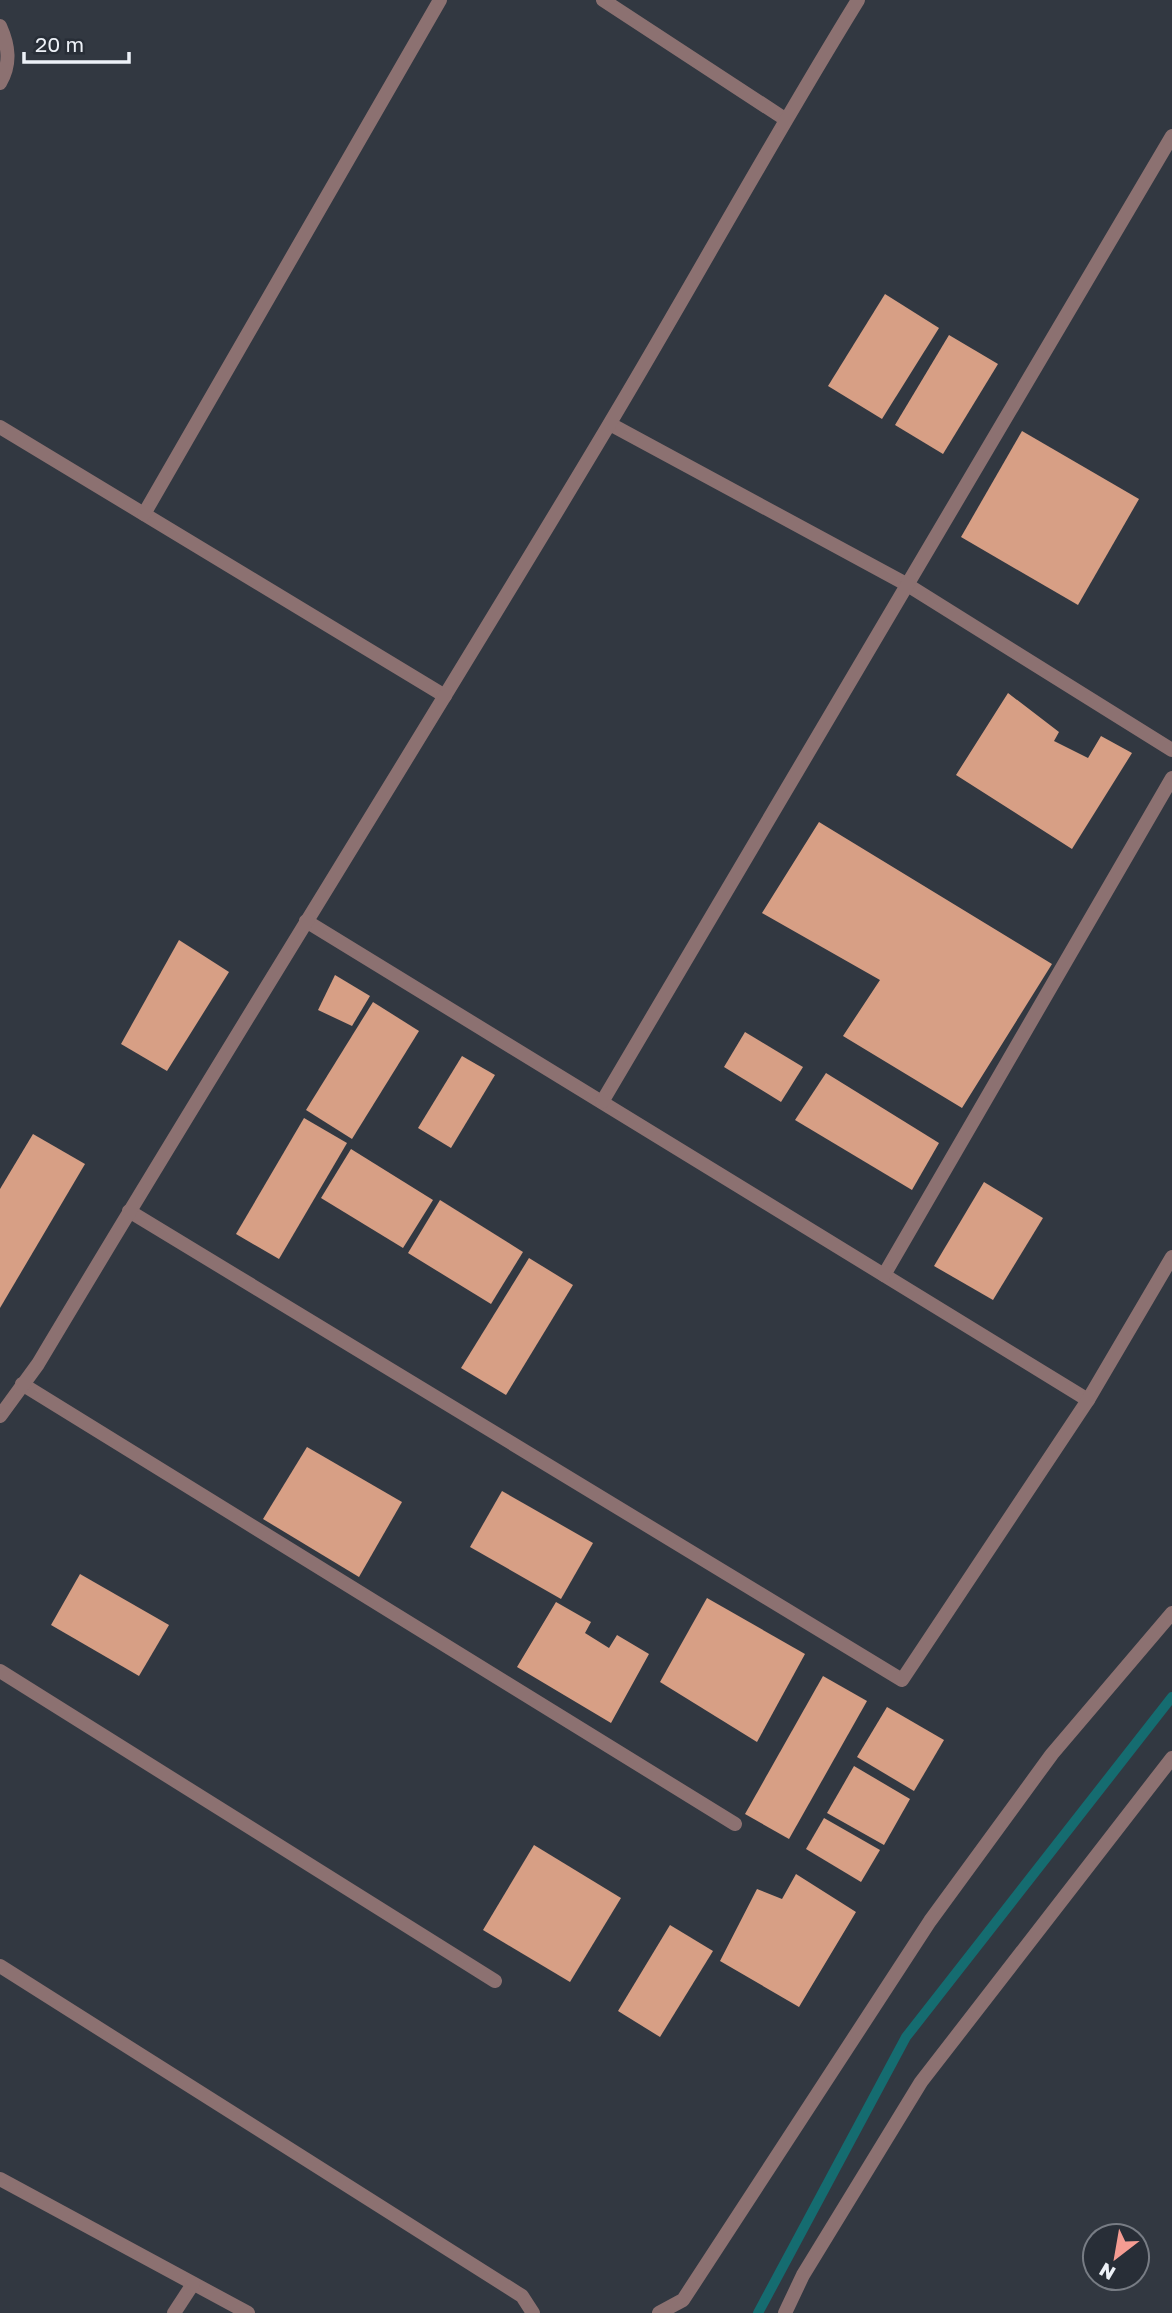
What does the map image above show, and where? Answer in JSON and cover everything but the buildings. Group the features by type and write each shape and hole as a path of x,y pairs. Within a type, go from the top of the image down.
{"street":[{"path":"144,514 440,0"},
{"path":"603,0 785,119"},
{"path":"0,1416 38,1364 445,696 610,424 785,119 859,0"},
{"path":"0,26 9,44 6,72 0,83"},
{"path":"602,1102 1172,136"},
{"path":"610,424 906,584 1172,750"},
{"path":"0,427 445,696"},
{"path":"884,1275 1172,778"},
{"path":"306,921 1088,1400"},
{"path":"129,1211 902,1680 1088,1400 1172,1257"},
{"path":"22,1384 735,1824"},
{"path":"659,2313 683,2300 930,1921 1036,1776 1172,1613"},
{"path":"0,1671 495,1981"},
{"path":"785,2313 803,2275 921,2082 1172,1758"},
{"path":"0,1966 522,2296 533,2313"},
{"path":"0,2179 248,2313"},
{"path":"174,2313 193,2284"}],"waterway":[{"path":"758,2313 906,2037 1172,1697"}]}
